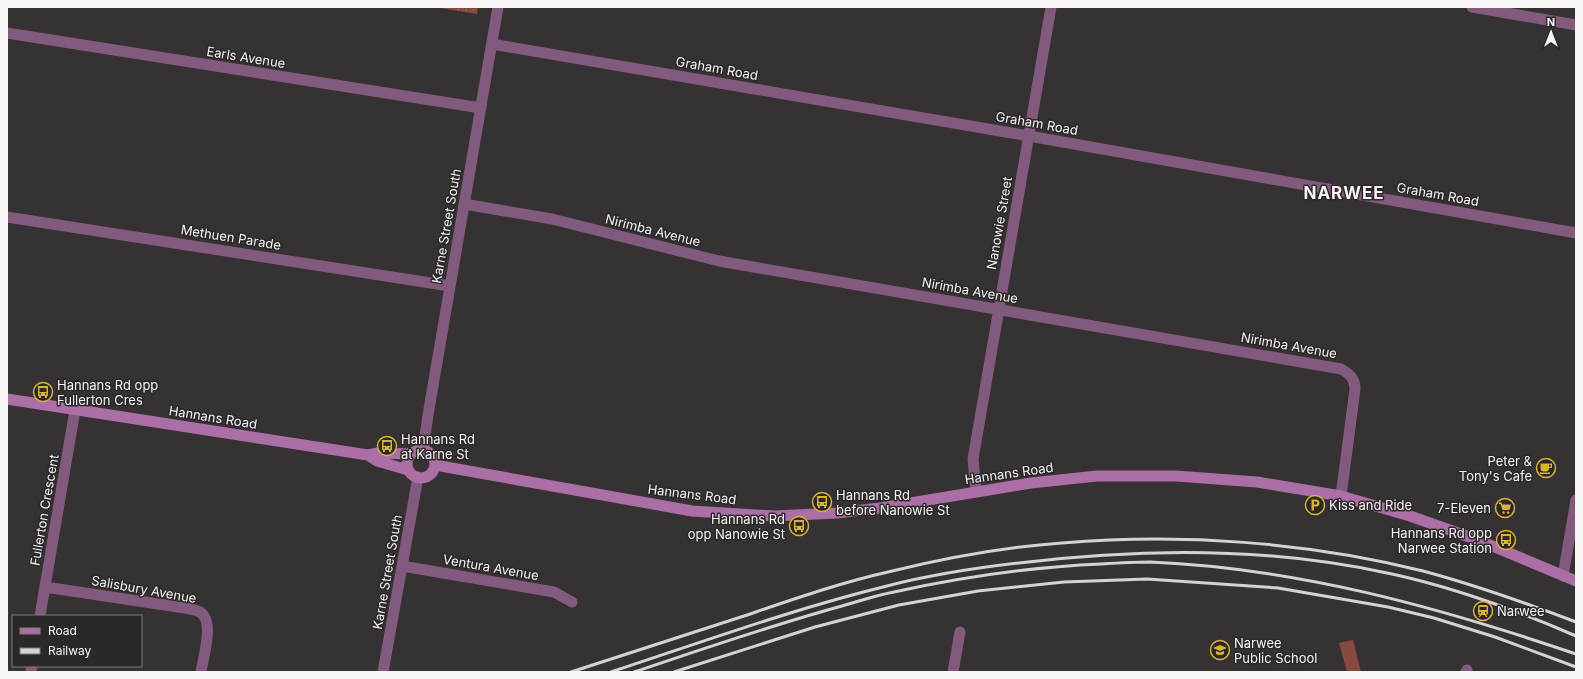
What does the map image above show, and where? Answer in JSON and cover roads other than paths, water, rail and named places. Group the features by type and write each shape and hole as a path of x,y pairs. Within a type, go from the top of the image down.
{"main road":[{"name":"Hannans Road","path":"7,399 368,455 378,453 402,455 410,454"},
{"path":"416,450 423,450 431,454 434,457 435,465 431,474 427,476 414,476 408,470 407,462 410,454 416,450"},
{"name":"Hannans Road","path":"368,455 377,461 408,470"},
{"name":"Hannans Road","path":"435,465 692,511 774,516 837,513 880,508 976,491 1066,479 1139,475 1257,482 1341,496 1410,516 1478,540 1576,582"}],"street":[{"name":"Karne Street South","path":"423,450 498,7"},
{"name":"Nanowie Street","path":"976,491 973,459 1051,7"},
{"path":"1472,7 1576,25"},
{"name":"Earls Avenue","path":"7,33 481,108"},
{"name":"Graham Road","path":"492,44 1576,232"},
{"name":"Nirimba Avenue","path":"464,204 552,219 719,261 1341,369 1348,373 1353,379 1355,390 1341,496"},
{"name":"Methuen Parade","path":"7,217 450,286"},
{"name":"Fullerton Crescent","path":"40,615 75,410"},
{"name":"Karne Street South","path":"383,672 418,477"},
{"path":"1563,576 1576,500"},
{"name":"Ventura Avenue","path":"402,566 554,592 572,602"},
{"name":"Salisbury Avenue","path":"45,587 178,607 199,612 204,616 208,626 201,672"},
{"path":"953,672 960,632"}],"railway":[{"path":"571,672 815,592 870,576 931,562 996,550 1107,540 1152,539 1244,542 1335,553 1379,561 1442,576 1576,622"},
{"path":"611,672 782,615 920,578 1019,563 1065,558 1159,553 1253,555 1347,565 1416,580 1486,600 1576,636"},
{"path":"634,672 764,629 888,593 945,582 1023,570 1075,565 1144,562 1205,566 1259,572 1313,581 1419,606 1576,654"},
{"path":"674,672 815,627 899,605 978,591 1064,582 1147,579 1278,588 1388,607 1434,618 1495,637 1576,667"}],"place":[{"name":"Hannans Rd opp Fullerton Cres","path":"43,392"},
{"name":"Hannans Rd at Karne St","path":"387,446"},
{"name":"Peter & Tony's Cafe","path":"1546,468"},
{"name":"Hannans Rd before Nanowie St","path":"822,502"},
{"name":"Kiss and Ride","path":"1315,505"},
{"name":"7-Eleven","path":"1505,508"},
{"name":"Hannans Rd opp Nanowie St","path":"799,526"},
{"name":"Hannans Rd opp Narwee Station","path":"1506,540"},
{"name":"Narwee","path":"1483,611"},
{"name":"Narwee Public School","path":"1220,650"}],"district":[{"name":"NARWEE","path":"1344,193"}]}
